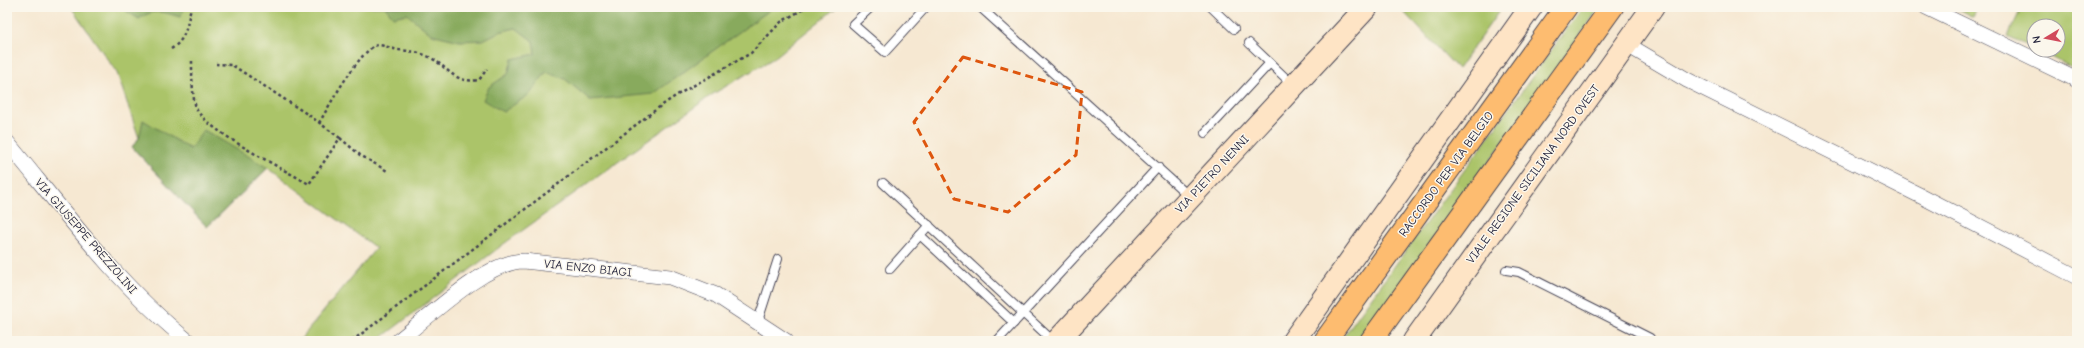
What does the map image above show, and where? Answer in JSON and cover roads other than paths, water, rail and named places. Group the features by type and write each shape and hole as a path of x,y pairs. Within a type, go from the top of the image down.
{"highway":[{"name":"RACCORDO PER VIA BELGIO","path":"1326,341 1566,7"},
{"path":"1371,341 1612,7"}],"street":[{"name":"VIA PIETRO NENNI","path":"1057,341 1367,7"},
{"path":"1292,341 1531,7"},
{"name":"VIALE REGIONE SICILIANA NORD OVEST","path":"1414,341 1653,7"},
{"path":"1926,7 2077,80"},
{"path":"1626,44 1687,80 1921,196 2077,277"},
{"name":"VIA GIUSEPPE PREZZOLINI","path":"7,142 92,245 140,297 188,341"},
{"name":"VIA ENZO BIAGI","path":"398,341 481,275 513,261 670,278 716,295 758,321 786,341"}],"lane":[{"path":"871,7 853,24 885,52 926,7"},
{"path":"980,7 1158,167 1190,198"},
{"path":"1211,7 1234,29"},
{"path":"1249,43 1294,85"},
{"path":"1205,133 1270,63"},
{"path":"997,341 1158,167"},
{"path":"883,183 1053,341"},
{"path":"890,268 929,225"},
{"path":"920,235 1014,323"},
{"path":"758,321 778,259"},
{"path":"1506,270 1519,272 1650,338"}]}
